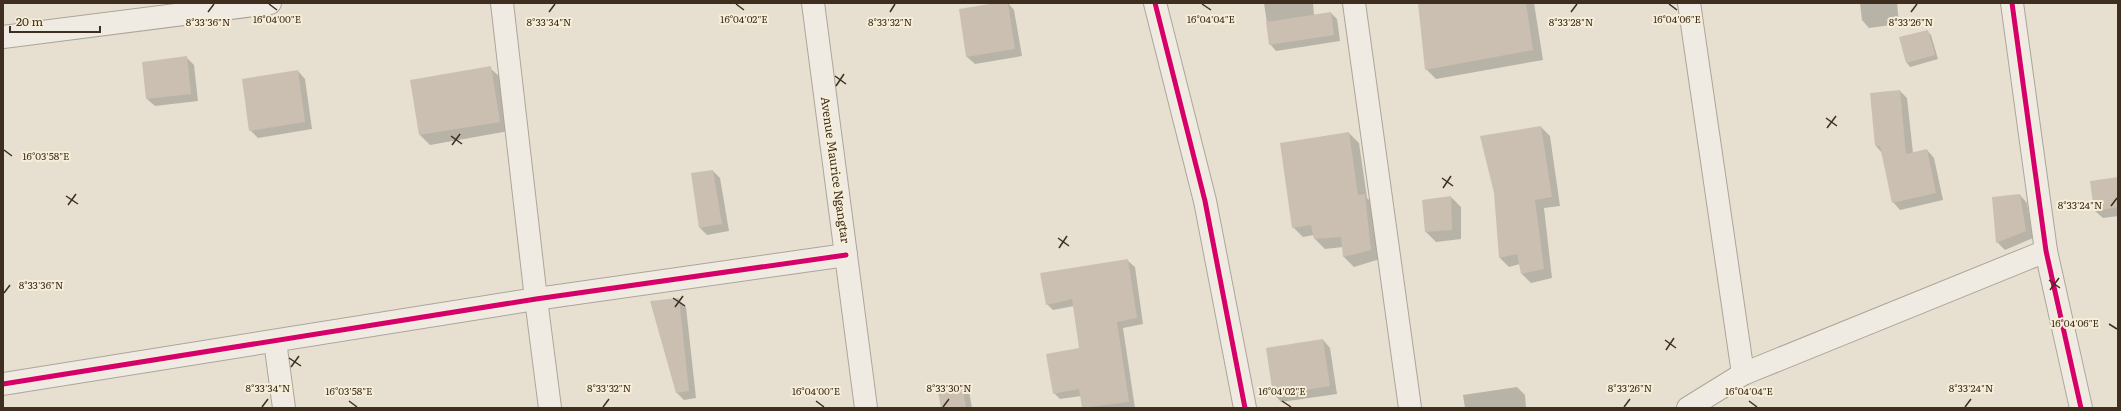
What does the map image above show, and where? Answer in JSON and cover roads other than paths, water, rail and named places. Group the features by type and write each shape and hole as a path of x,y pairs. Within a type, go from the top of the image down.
{"street":[{"path":"3,37 270,3"},
{"path":"502,3 550,408"},
{"name":"Avenue Maurice Ngangtar","path":"813,3 866,408"},
{"path":"1155,3 1205,201 1245,408"},
{"path":"1354,3 1410,408"},
{"path":"1689,3 1743,374"},
{"path":"2012,3 2046,251 2081,408"},
{"path":"1688,408 1743,374 2046,251"},
{"path":"3,384 536,299 846,255"},
{"path":"275,341 284,408"}]}
